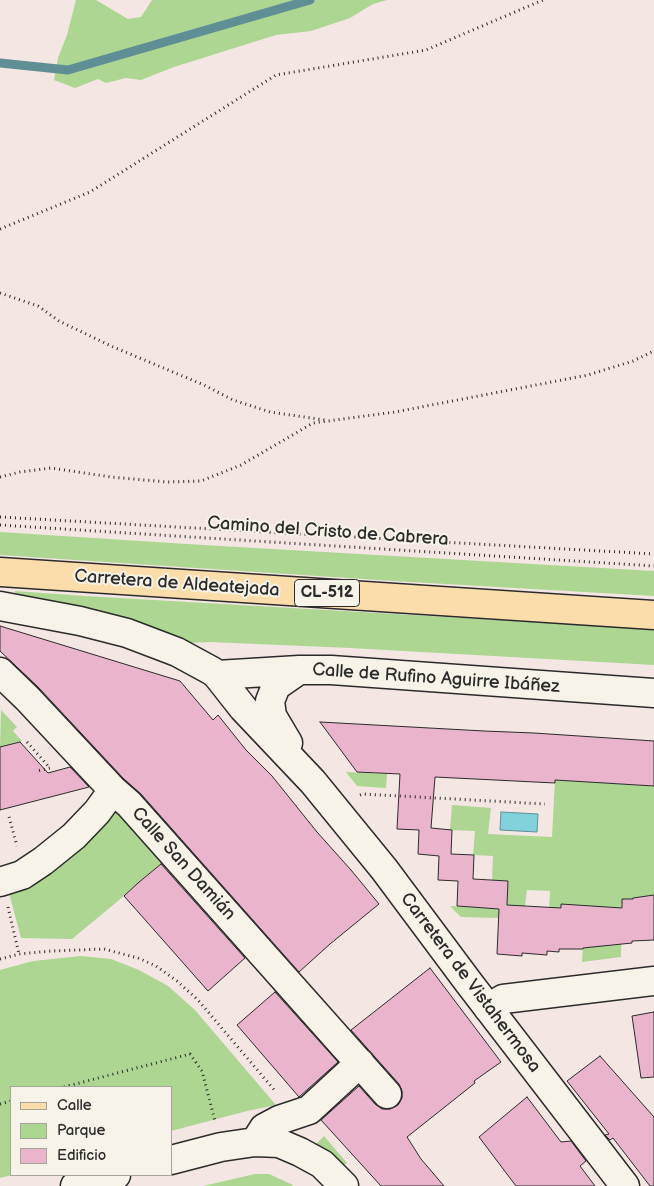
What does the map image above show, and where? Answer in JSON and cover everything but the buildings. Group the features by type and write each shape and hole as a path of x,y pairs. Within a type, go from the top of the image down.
{"main road":[{"name":"Carretera de Aldeatejada","path":"0,572 654,614"}],"street":[{"name":"Carretera de Vistahermosa","path":"0,606 80,621 127,633 177,652 217,675 243,708 314,782 384,869 625,1186"},
{"name":"Carretera de Vistahermosa","path":"299,670 276,686 270,701 272,716 314,782"},
{"name":"Calle de Rufino Aguirre Ibáñez","path":"217,675 331,670 654,693"},
{"name":"Calle San Damián","path":"0,672 129,804 387,1094"},
{"path":"4,894 22,875 74,836 97,812 114,790"},
{"path":"488,1008 504,999 654,981"},
{"path":"255,1142 264,1128 279,1120 309,1110 360,1062"},
{"path":"172,1160 221,1147 255,1142 279,1143 322,1164 344,1186"},
{"path":"75,1186 112,1176"}],"path":[{"path":"0,229 90,192 276,74 426,50 543,0"},
{"path":"0,293 38,306 59,321 111,346 204,385 233,400 270,412 331,421"},
{"path":"0,477 51,468 111,477 167,482 201,481 240,465 314,423 396,412 588,375 633,361 654,351"},
{"path":"0,517 654,554"},
{"name":"Camino del Cristo de Cabrera","path":"0,525 654,566"},
{"path":"26,741 50,768 37,771"},
{"path":"363,794 545,804"},
{"path":"9,817 20,854"},
{"path":"4,894 19,954"},
{"path":"0,959 19,954 60,950 104,949 138,958 156,966 177,981 198,1000 282,1099"},
{"path":"68,1086 190,1054 202,1071 216,1124"}],"green space":[{"path":"76,0 96,0 128,19 141,17 152,0 387,0 373,4 350,18 311,31 276,35 174,67 141,80 126,78 106,83 98,79 75,88 54,80 58,58 67,35"},
{"path":"0,532 654,571 654,596 0,555"},
{"path":"15,591 654,629 654,665 350,648 210,642 189,643 15,597"},
{"path":"1,710 17,727 13,731 22,741 0,747"},
{"path":"346,772 387,774 386,788 357,786"},
{"path":"555,780 654,786 654,895 647,898 634,897 633,899 622,899 621,957 582,962 585,906 561,905 561,912 549,912 550,891 527,890 525,906 507,908 508,881 492,881 493,856 473,855 475,831 450,830 452,805 491,808 488,834 552,837"},
{"path":"122,807 168,858 72,939 21,938 9,893 31,886 42,879"},
{"path":"450,906 499,909 499,918 461,917"},
{"path":"81,956 111,959 139,970 168,986 195,1010 276,1105 172,1131 172,1086 10,1086 10,1176 0,1178 0,970 33,961"},
{"path":"324,1136 347,1163 342,1167 312,1148"},
{"path":"255,1174 269,1174 293,1185 203,1186"}],"water":[{"path":"501,812 538,814 537,832 500,830"}],"waterway":[{"path":"0,63 68,70 310,0"}]}
